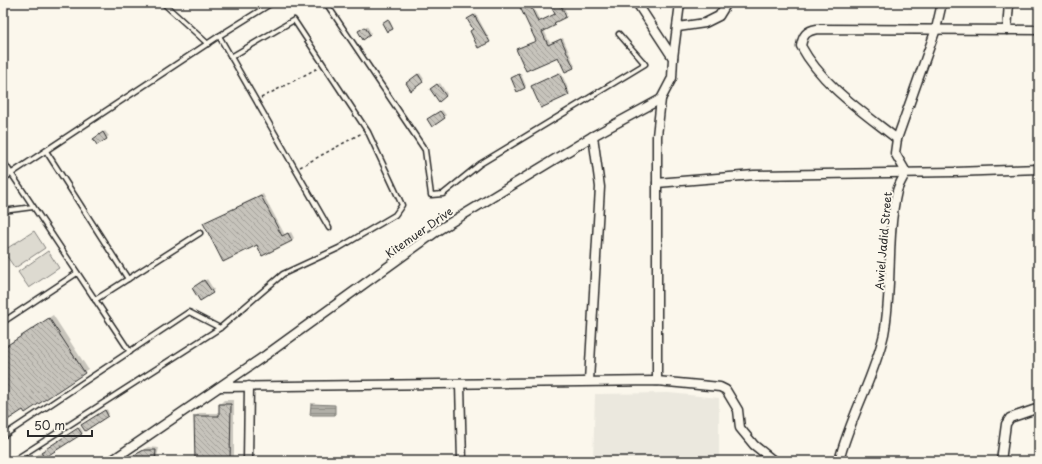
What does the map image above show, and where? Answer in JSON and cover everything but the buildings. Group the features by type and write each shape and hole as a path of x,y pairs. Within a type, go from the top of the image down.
{"street":[{"path":"637,3 673,58"},
{"path":"657,381 657,136 661,99 672,78 680,3"},
{"path":"678,27 705,23 719,16 727,3"},
{"path":"906,172 895,153 897,139 936,29 942,3"},
{"path":"1007,30 1009,3"},
{"path":"897,139 841,94 821,74 801,46 802,37 808,31 817,29 1039,30"},
{"name":"Kitemuer Drive","path":"111,461 220,388 440,229 593,136 661,99"},
{"path":"589,381 600,187 593,136"},
{"path":"657,183 754,175 955,172 1039,169"},
{"name":"Awiel Jadid Street","path":"840,461 843,447 872,372 883,335 889,304 892,234 897,190 906,172"},
{"path":"220,388 249,386 460,385 589,381 657,381 724,389 738,410 740,428 754,445 774,461"},
{"path":"460,385 462,461"},
{"path":"248,461 249,386"},
{"path":"1001,461 1006,424 1010,418 1039,408"}],"lane":[{"path":"164,3 208,44"},
{"path":"3,180 219,36 272,3"},
{"path":"326,3 425,150 431,195 443,194 480,164 645,64 619,34"},
{"path":"13,461 220,328 283,274 339,248 395,214 402,205 367,130 325,64 294,20 231,57"},
{"path":"219,36 329,228"},
{"path":"46,151 128,279"},
{"path":"3,161 130,352"},
{"path":"3,211 33,207"},
{"path":"95,300 200,233"},
{"path":"3,322 77,273"},
{"path":"3,436 189,312 220,328"}],"path":[{"path":"256,101 325,64"},
{"path":"296,170 367,130"}],"shaded area":[{"path":"34,231 45,248 15,268 3,251"},
{"path":"48,251 59,268 29,288 18,272"},
{"path":"669,393 719,398 719,461 593,461 595,394"},
{"path":"311,404 335,405 335,415 310,415"}]}
